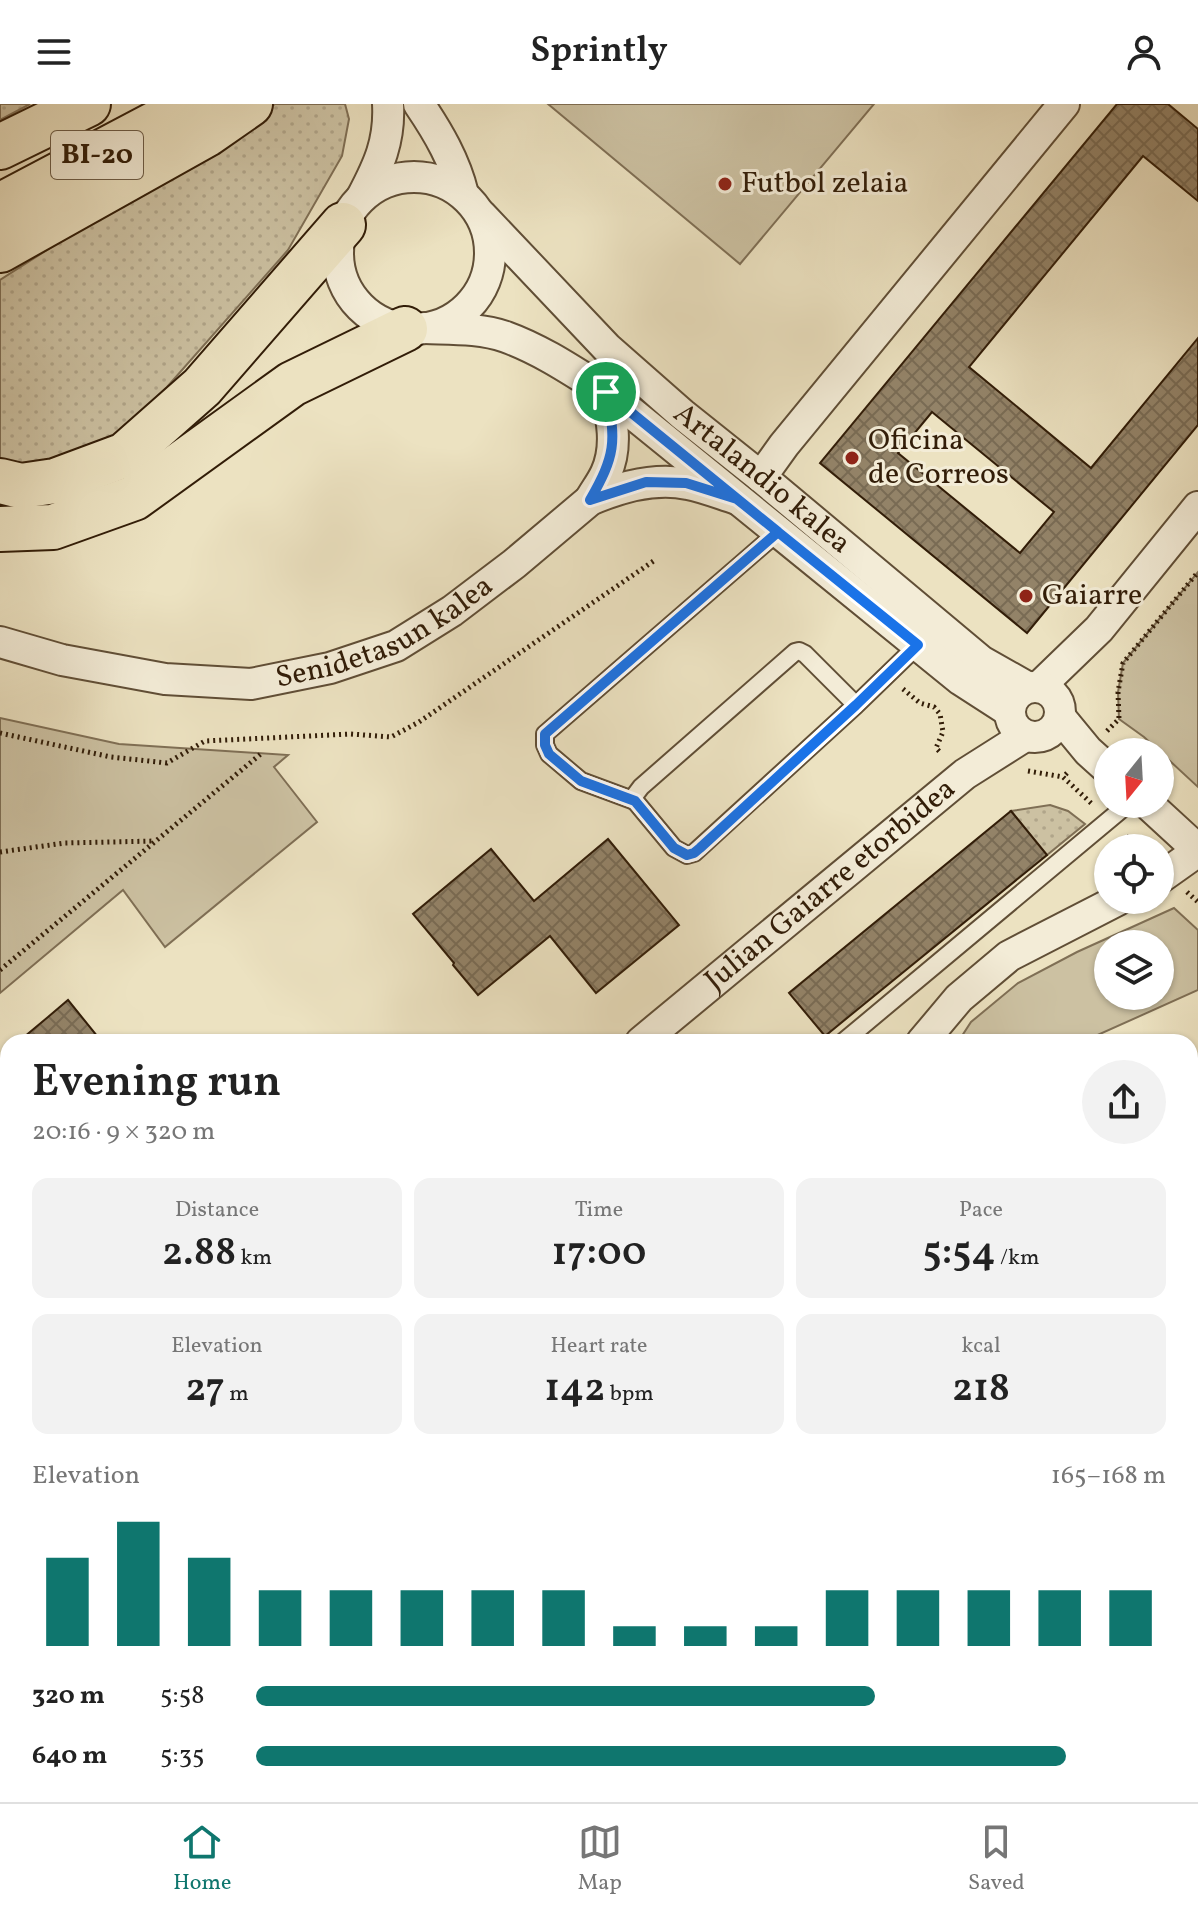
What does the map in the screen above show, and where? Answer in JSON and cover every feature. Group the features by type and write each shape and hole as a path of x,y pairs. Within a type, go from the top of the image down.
{"main road":[{"name":"BI-20","path":"0,147 88,104"},
{"name":"BI-20","path":"0,206 193,104"},
{"path":"0,250 207,134 250,104"},
{"path":"0,481 21,486 55,481 125,455 202,387 352,211"},
{"path":"0,529 53,527 134,498 292,384 415,328"}],"street":[{"path":"388,104 386,145 377,168 352,211 338,247 340,271 349,292 363,309 383,322 415,328 448,321 469,307 483,287 490,263 490,238 445,147 419,104"},
{"path":"761,477 1064,104"},
{"path":"352,211 380,185 401,178 422,177 444,182 472,204"},
{"name":"Artalandio kalea","path":"472,204 607,348 682,414 981,661 1034,686"},
{"name":"Artalandio kalea","path":"415,328 471,330 506,337 556,360 606,392 1024,728 1094,758"},
{"path":"596,498 612,453 612,421 606,392"},
{"name":"Senidetasun kalea","path":"0,642 62,660 165,679 251,684 330,668 396,646 452,611 596,498 646,482 686,483 737,499"},
{"path":"1034,686 1052,692 1059,703 1060,717 1052,730 1024,728 1014,696 1034,686 1099,629 1198,507"},
{"path":"1060,717 1094,755"},
{"name":"Julian Gaiarre etorbidea","path":"651,1034 1024,728"},
{"path":"1163,818 1198,850 1174,868"},
{"path":"929,1034 959,998 1009,956 1094,912"}],"lane":[{"path":"778,532 545,734 549,754 581,781 635,801 674,848 687,855 694,853 918,645"},
{"path":"635,801 641,787 795,652 805,654 856,705"},
{"path":"852,1034 1113,818"}],"path":[{"path":"0,733 111,757 167,763 205,741 351,734 391,737 419,722 655,560"},
{"path":"1109,738 1119,719 1118,692 1123,663 1198,572"},
{"path":"0,970 262,753"},
{"path":"1094,762 1063,777 1094,806"},
{"path":"1107,818 1124,834"},
{"path":"0,852 65,843 156,841"}],"shaded area":[{"path":"0,104 30,104 0,120"},
{"path":"275,104 345,104 349,119 342,156 288,250 167,387 109,443 57,463 11,463 0,458 0,280"},
{"name":"Futbol zelaia","path":"548,104 874,104 740,264"},
{"path":"1198,572 1198,787 1174,765 1174,738 1145,738 1119,719 1118,692 1123,663"},
{"path":"0,718 119,744 288,755 274,767 317,822 165,947 123,890 0,993"},
{"path":"1050,805 1068,811 1085,824 1047,855 1011,811"},
{"path":"1174,908 1198,930 1198,990 1174,1001 1174,930 1126,930 1161,914 1174,914"},
{"path":"1094,944 1094,1010 1153,1010 1100,1034 963,1034 971,1022 1018,983"}],"building":[{"path":"1117,104 1168,104 1198,129 1198,201 1143,156 969,367 1091,468 1198,338 1198,425 1027,633 820,463","holes":["932,412 1054,512 1020,553 898,453"]},
{"path":"1011,811 1047,855 827,1034 823,1034 789,993"},
{"path":"608,839 679,925 596,993 550,936 478,995 413,914 491,849 534,901"},
{"path":"68,1000 96,1034 28,1034"}],"place":[{"name":"Futbol zelaia","path":"725,184"},
{"name":"Oficina de Correos","path":"852,458"},
{"name":"Gaiarre","path":"1026,596"}],"route":[{"path":"606,392 612,421 612,453 606,473 590,500 646,482 686,483 737,499 778,532 918,645 700,848 687,855 674,848 635,801 581,781 549,754 545,734 778,532 606,392"}]}
